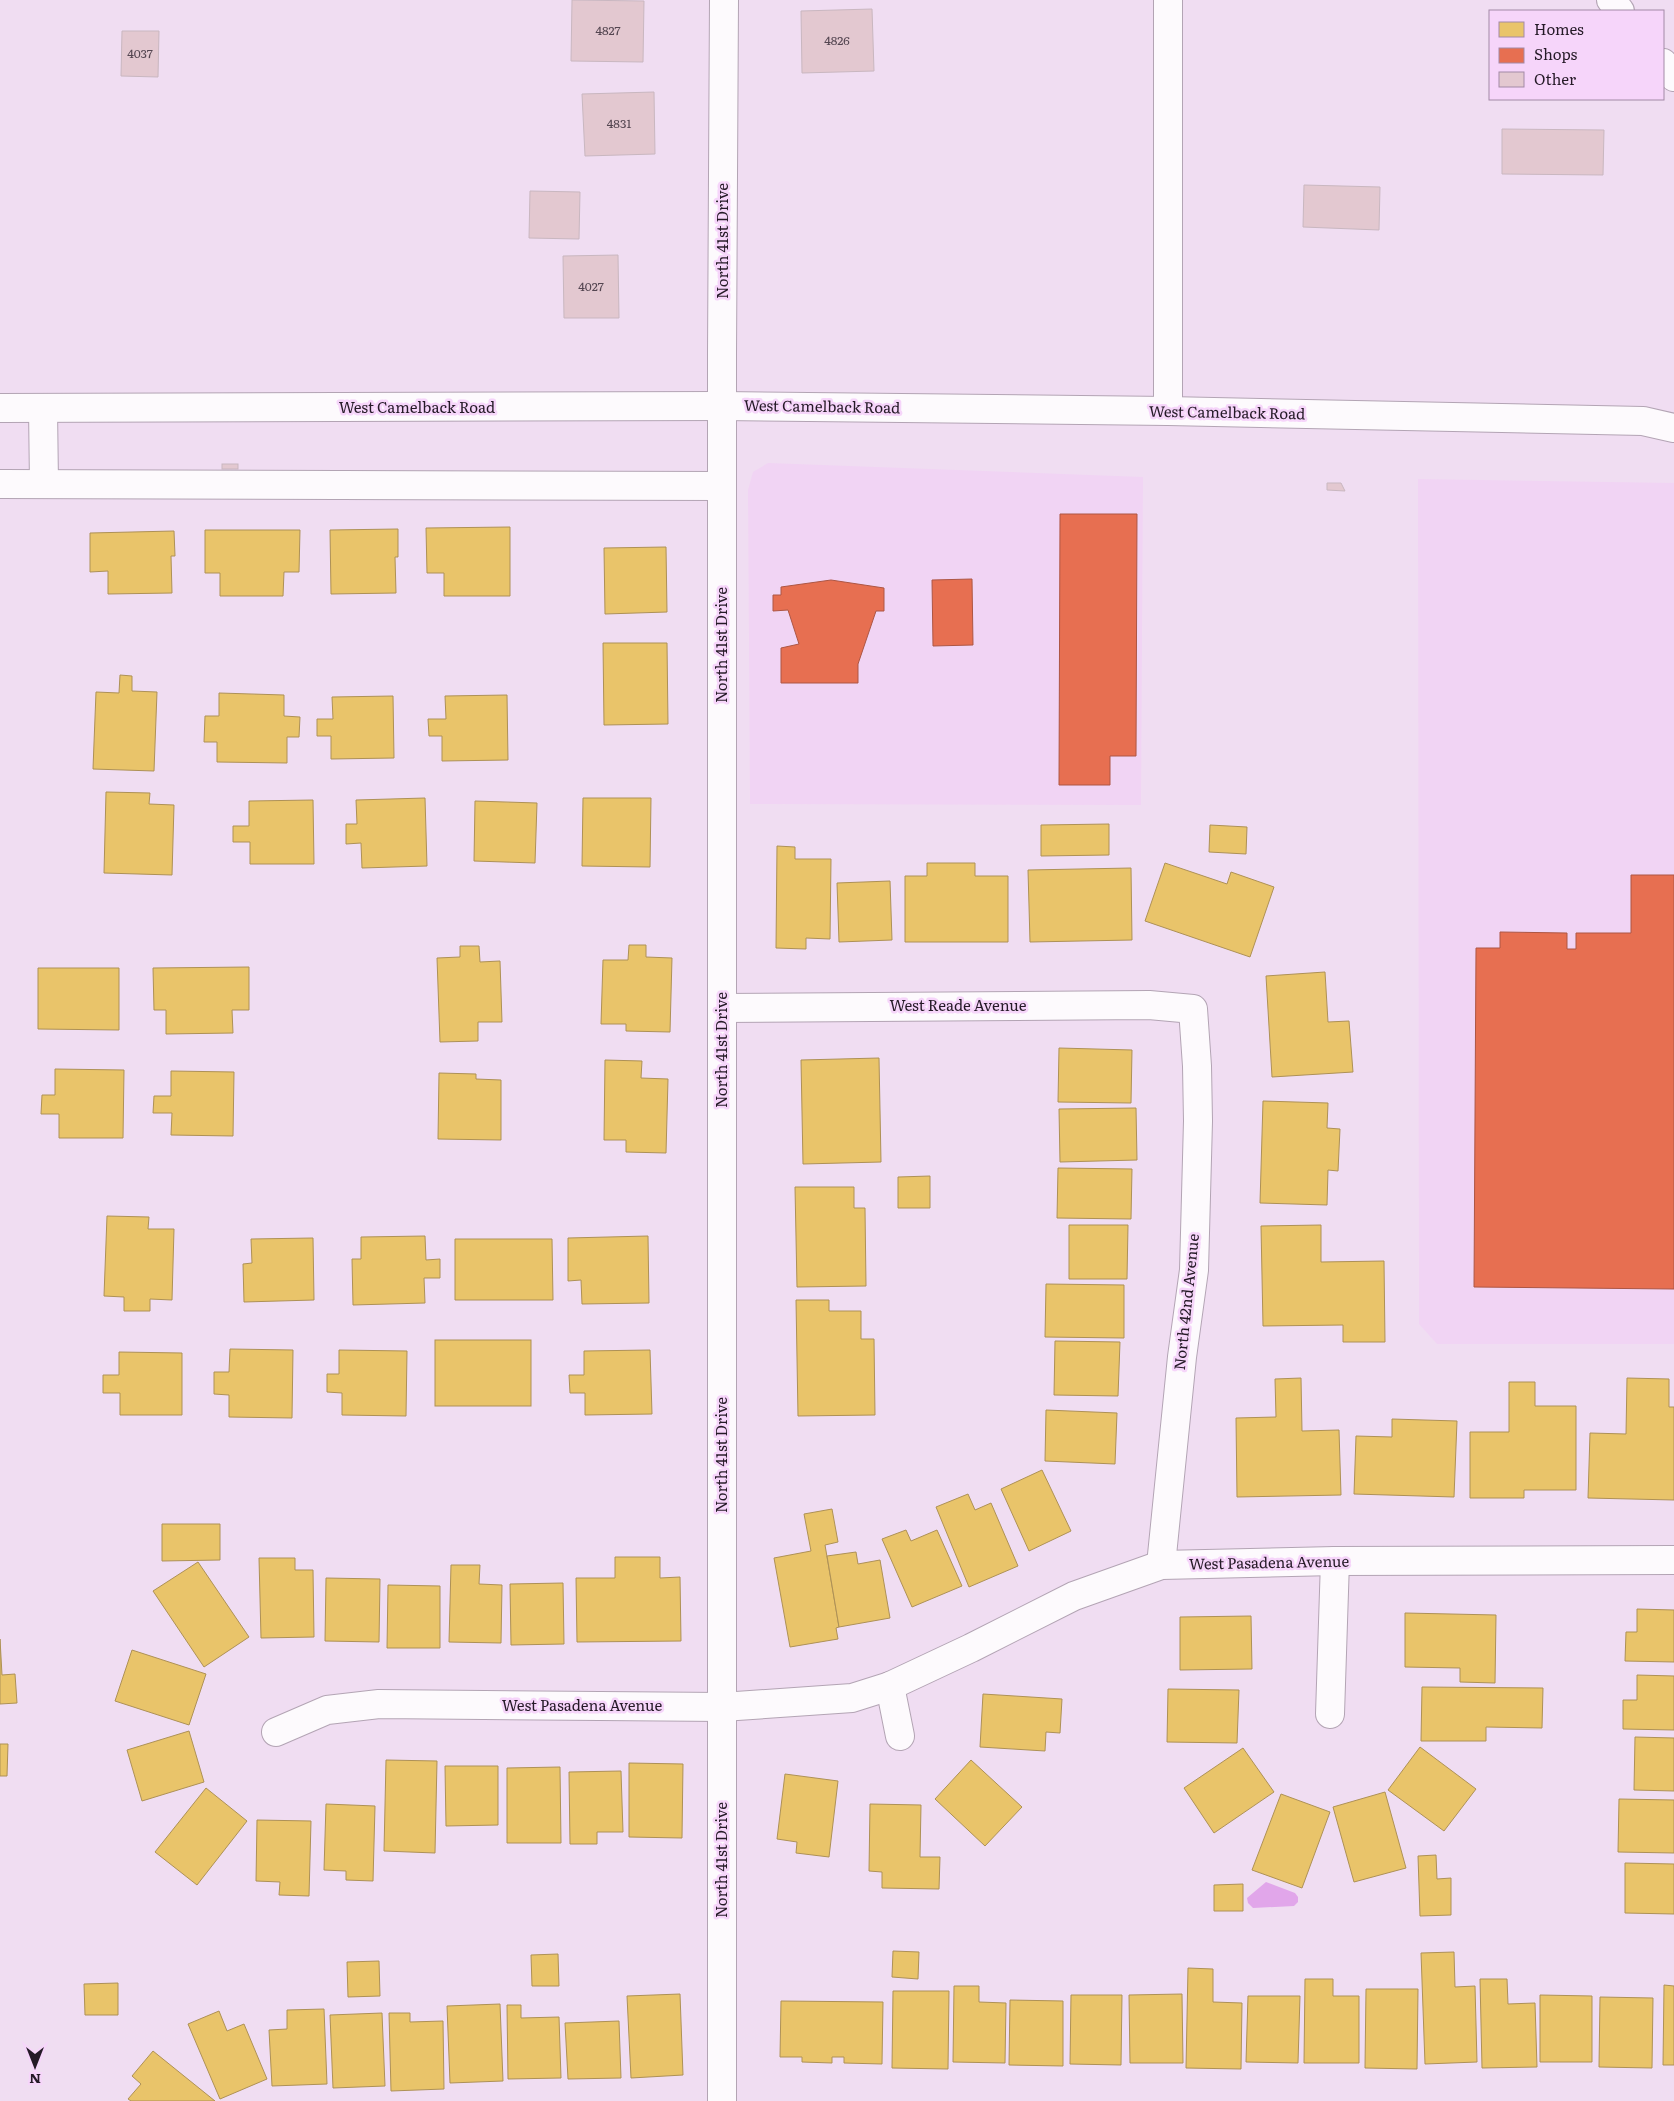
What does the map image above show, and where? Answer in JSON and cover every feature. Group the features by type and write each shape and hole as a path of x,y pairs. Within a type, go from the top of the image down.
{"main road":[{"name":"North 41st Drive","path":"722,2101 722,406 724,0"},
{"path":"1168,0 1168,411"},
{"path":"1611,0 1619,10"},
{"path":"1664,65 1674,77"},
{"name":"West Camelback Road","path":"0,408 722,406 1168,411 1643,421 1674,428"},
{"path":"44,408 44,484"},
{"name":"West Camelback Road","path":"1643,421 1674,413"},
{"path":"0,484 722,486"},
{"name":"West Reade Avenue","path":"722,1008 1149,1005 1193,1009"},
{"name":"North 42nd Avenue","path":"1161,1565 1182,1357 1194,1270 1198,1120 1193,1009"},
{"name":"West Pasadena Avenue","path":"276,1732 327,1710 379,1704 722,1707 852,1698 890,1686 1074,1596 1161,1565 1335,1561 1674,1560"},
{"path":"1330,1714 1335,1561"},
{"path":"890,1686 900,1736"}],"shaded area":[{"path":"768,463 1143,477 1141,805 750,804 748,490 753,472"},
{"path":"1418,479 1674,483 1674,1344 1437,1344 1419,1324"},
{"path":"1266,1882 1295,1893 1298,1897 1298,1902 1294,1906 1253,1908 1248,1903 1247,1898"}],"building: Homes":[{"path":"510,527 510,596 444,596 444,573 427,573 426,528"},
{"path":"398,529 398,557 395,557 396,593 331,594 330,530"},
{"path":"205,530 300,530 299,572 284,572 283,596 220,596 220,573 205,573"},
{"path":"174,531 175,556 171,556 172,593 108,594 108,571 90,572 90,533"},
{"path":"666,547 667,612 605,614 604,548"},
{"path":"603,643 667,643 668,724 604,725"},
{"path":"120,675 132,676 132,691 157,692 154,771 93,769 96,692 119,693"},
{"path":"219,693 284,695 284,716 300,717 299,737 287,737 287,763 217,762 217,742 204,742 205,716 219,716"},
{"path":"507,695 508,760 442,761 442,736 429,736 428,719 446,719 445,696"},
{"path":"393,696 394,758 331,759 331,736 317,736 317,719 333,719 332,697"},
{"path":"106,792 150,793 149,804 174,805 172,875 104,873"},
{"path":"425,798 427,866 362,868 361,843 346,844 346,824 357,824 356,800"},
{"path":"583,798 651,798 650,867 582,866"},
{"path":"313,800 314,864 250,864 250,842 233,842 233,826 249,826 249,801"},
{"path":"475,801 537,803 535,863 474,861"},
{"path":"1109,824 1109,855 1041,856 1041,825"},
{"path":"1210,825 1247,827 1246,854 1209,852"},
{"path":"777,846 795,847 795,859 831,859 830,939 806,938 806,949 776,948"},
{"path":"927,863 975,863 975,876 1008,876 1008,942 905,942 905,876 927,876"},
{"path":"1165,863 1227,884 1231,872 1274,887 1250,957 1145,921"},
{"path":"1131,868 1132,940 1030,942 1028,870"},
{"path":"890,881 892,940 839,942 837,883"},
{"path":"629,945 646,945 646,957 672,958 670,1032 626,1031 626,1024 601,1024 603,960 628,960"},
{"path":"460,946 479,946 480,962 500,961 502,1022 478,1022 478,1041 440,1042 437,958 460,957"},
{"path":"249,967 249,1010 232,1010 233,1033 166,1034 166,1010 154,1010 153,968"},
{"path":"38,968 119,968 119,1030 38,1029"},
{"path":"1325,972 1328,1022 1349,1021 1353,1072 1272,1077 1266,976"},
{"path":"1059,1048 1132,1050 1131,1103 1058,1102"},
{"path":"879,1058 881,1162 803,1164 801,1060"},
{"path":"605,1060 642,1061 641,1078 668,1079 666,1153 626,1152 626,1140 604,1140"},
{"path":"55,1069 124,1070 123,1138 59,1138 59,1114 41,1114 42,1095 55,1095"},
{"path":"171,1071 234,1072 233,1136 171,1135 172,1113 153,1113 154,1096 171,1096"},
{"path":"439,1073 476,1074 476,1079 501,1080 501,1140 438,1139"},
{"path":"1263,1101 1328,1103 1327,1128 1340,1129 1338,1171 1328,1170 1327,1205 1260,1203"},
{"path":"1136,1108 1137,1160 1060,1162 1059,1109"},
{"path":"1058,1168 1132,1169 1131,1219 1057,1218"},
{"path":"930,1176 930,1208 898,1208 898,1177"},
{"path":"795,1187 854,1187 854,1208 865,1208 866,1286 797,1287"},
{"path":"107,1216 149,1217 148,1229 174,1229 172,1300 150,1299 150,1311 124,1311 124,1297 104,1296"},
{"path":"1069,1225 1128,1225 1127,1279 1069,1279"},
{"path":"1321,1225 1321,1262 1384,1261 1385,1342 1343,1342 1343,1325 1263,1326 1261,1226"},
{"path":"425,1236 426,1260 440,1259 440,1278 424,1278 425,1303 353,1305 352,1259 361,1259 361,1237"},
{"path":"648,1236 649,1303 582,1304 581,1280 568,1281 568,1238"},
{"path":"313,1238 314,1300 244,1302 243,1264 252,1263 251,1239"},
{"path":"455,1239 552,1239 553,1300 455,1300"},
{"path":"1046,1284 1124,1285 1124,1338 1045,1337"},
{"path":"796,1300 829,1300 829,1311 861,1311 861,1339 874,1339 875,1415 798,1416"},
{"path":"435,1340 531,1340 531,1406 435,1406"},
{"path":"1055,1341 1120,1342 1118,1396 1054,1395"},
{"path":"230,1349 293,1350 292,1418 229,1417 229,1395 214,1394 214,1372 229,1372"},
{"path":"339,1350 407,1351 406,1416 342,1415 342,1393 327,1392 327,1374 339,1374"},
{"path":"650,1350 652,1414 585,1415 585,1393 570,1393 569,1375 584,1375 584,1351"},
{"path":"119,1352 182,1353 182,1415 120,1415 120,1393 103,1393 103,1375 119,1375"},
{"path":"1301,1378 1302,1431 1339,1430 1341,1495 1237,1497 1236,1418 1276,1417 1275,1379"},
{"path":"1627,1378 1669,1379 1669,1407 1674,1407 1674,1500 1588,1498 1590,1433 1626,1434"},
{"path":"1509,1382 1535,1382 1535,1406 1576,1406 1576,1490 1524,1490 1524,1498 1470,1498 1470,1432 1509,1432"},
{"path":"1046,1410 1117,1413 1115,1464 1045,1461"},
{"path":"1392,1419 1457,1421 1454,1497 1354,1494 1356,1436 1392,1437"},
{"path":"1042,1470 1071,1531 1029,1551 1001,1489"},
{"path":"968,1494 975,1510 991,1503 1018,1566 969,1587 936,1507"},
{"path":"832,1509 838,1542 825,1545 839,1627 836,1628 838,1639 790,1647 774,1558 811,1551 804,1514"},
{"path":"162,1524 220,1524 220,1560 162,1561"},
{"path":"906,1530 911,1541 937,1530 962,1586 912,1607 882,1539"},
{"path":"856,1552 858,1564 880,1560 890,1618 839,1627 827,1556"},
{"path":"615,1557 660,1557 660,1578 680,1577 681,1641 577,1642 576,1578 615,1578"},
{"path":"259,1558 295,1558 295,1570 313,1570 314,1637 261,1638"},
{"path":"198,1562 249,1637 204,1667 153,1591"},
{"path":"451,1565 480,1565 479,1584 502,1585 501,1643 449,1642"},
{"path":"326,1578 380,1579 379,1642 325,1641"},
{"path":"563,1583 564,1644 511,1645 510,1584"},
{"path":"388,1585 440,1586 440,1648 387,1648"},
{"path":"1637,1609 1674,1610 1674,1662 1625,1661 1626,1632 1637,1632"},
{"path":"1405,1613 1496,1615 1495,1683 1460,1682 1460,1668 1405,1667"},
{"path":"1251,1616 1252,1669 1180,1670 1180,1617"},
{"path":"0,1639 2,1675 15,1674 17,1703 0,1704"},
{"path":"132,1650 206,1674 189,1725 115,1701"},
{"path":"1637,1675 1674,1676 1674,1730 1623,1729 1623,1700 1637,1700"},
{"path":"1422,1687 1543,1688 1542,1728 1486,1727 1486,1741 1421,1741"},
{"path":"1168,1689 1239,1690 1237,1743 1167,1742"},
{"path":"983,1694 1062,1699 1060,1733 1046,1732 1045,1751 980,1747"},
{"path":"189,1731 204,1782 142,1801 127,1750"},
{"path":"1635,1737 1674,1738 1674,1791 1634,1790"},
{"path":"0,1744 8,1744 7,1776 0,1776"},
{"path":"1420,1747 1476,1789 1444,1831 1388,1790"},
{"path":"1243,1748 1274,1792 1214,1833 1184,1788"},
{"path":"386,1760 437,1761 435,1853 384,1851"},
{"path":"971,1760 1022,1807 985,1846 935,1799"},
{"path":"629,1763 683,1764 682,1838 629,1837"},
{"path":"445,1766 498,1766 498,1825 446,1826"},
{"path":"560,1767 561,1843 507,1843 507,1768"},
{"path":"621,1771 623,1832 597,1832 597,1844 570,1844 569,1772"},
{"path":"785,1774 838,1781 829,1857 796,1853 797,1842 777,1839"},
{"path":"206,1788 247,1821 197,1885 155,1852"},
{"path":"1385,1792 1406,1868 1354,1882 1333,1807"},
{"path":"1281,1794 1330,1812 1302,1888 1252,1870"},
{"path":"1619,1799 1674,1800 1674,1853 1618,1852"},
{"path":"326,1804 375,1806 373,1881 346,1880 346,1871 324,1870"},
{"path":"870,1804 921,1805 920,1857 940,1857 939,1889 882,1888 882,1872 869,1871"},
{"path":"257,1820 311,1821 309,1896 279,1895 280,1882 256,1881"},
{"path":"1436,1855 1437,1879 1451,1878 1451,1915 1420,1916 1418,1856"},
{"path":"1625,1863 1674,1864 1674,1914 1625,1913"},
{"path":"1243,1884 1243,1911 1214,1911 1214,1885"},
{"path":"893,1951 919,1952 918,1979 892,1977"},
{"path":"1454,1952 1455,1987 1475,1986 1477,2062 1425,2064 1421,1953"},
{"path":"558,1954 559,1986 532,1986 531,1955"},
{"path":"379,1961 380,1996 348,1997 347,1962"},
{"path":"1188,1968 1213,1969 1213,2002 1242,2003 1241,2069 1186,2068"},
{"path":"1305,1979 1333,1979 1333,1996 1359,1996 1359,2063 1304,2063"},
{"path":"1480,1979 1507,1979 1508,2004 1535,2003 1537,2067 1482,2068"},
{"path":"118,1983 118,2015 85,2015 84,1984"},
{"path":"1664,1985 1674,1986 1674,2065 1663,2065"},
{"path":"954,1986 979,1986 979,2002 1006,2003 1005,2063 953,2062"},
{"path":"1366,1989 1418,1989 1417,2069 1365,2068"},
{"path":"893,1991 949,1991 948,2069 892,2068"},
{"path":"680,1994 683,2075 631,2078 627,1996"},
{"path":"1182,1994 1183,2063 1130,2063 1129,1995"},
{"path":"1071,1995 1122,1995 1121,2065 1070,2064"},
{"path":"1540,1995 1592,1996 1592,2062 1540,2062"},
{"path":"1248,1996 1300,1996 1298,2063 1246,2062"},
{"path":"1600,1997 1653,1998 1652,2068 1599,2067"},
{"path":"1010,2000 1063,2001 1063,2066 1009,2065"},
{"path":"781,2001 883,2002 882,2064 844,2063 844,2057 832,2057 832,2063 802,2062 802,2057 780,2057"},
{"path":"500,2004 503,2081 450,2083 447,2006"},
{"path":"507,2005 521,2005 521,2018 559,2017 561,2078 508,2079"},
{"path":"324,2009 327,2084 272,2086 269,2030 287,2029 287,2010"},
{"path":"219,2011 227,2031 244,2024 267,2079 220,2099 188,2024"},
{"path":"382,2013 385,2086 333,2088 330,2015"},
{"path":"389,2013 410,2013 410,2022 443,2021 444,2089 391,2091"},
{"path":"619,2021 621,2078 568,2079 565,2023"},
{"path":"153,2051 215,2101 131,2101 128,2099 141,2084 132,2076"}],"building: Shops":[{"path":"1060,514 1137,514 1136,756 1110,756 1110,785 1059,785"},
{"path":"972,579 973,645 933,646 932,580"},
{"path":"831,580 884,588 884,611 876,611 858,664 858,683 781,683 781,648 799,644 788,610 773,611 773,595 781,595 781,587"},
{"path":"1631,875 1674,875 1674,1289 1474,1287 1476,948 1500,948 1500,932 1567,933 1567,949 1576,949 1576,933 1631,933"}],"building: Other":[{"path":"572,0 644,1 643,62 571,61"},
{"path":"872,9 874,71 802,73 801,11"},
{"path":"122,31 159,31 158,77 121,76"},
{"path":"654,92 655,154 585,156 582,94"},
{"path":"1502,129 1604,130 1603,175 1502,174"},
{"path":"1304,185 1380,187 1379,230 1303,227"},
{"path":"530,191 580,192 579,239 529,238"},
{"path":"618,255 619,318 564,318 563,256"},
{"path":"222,464 238,464 238,469 222,469"},
{"path":"1327,483 1341,483 1345,491 1327,490"}]}
